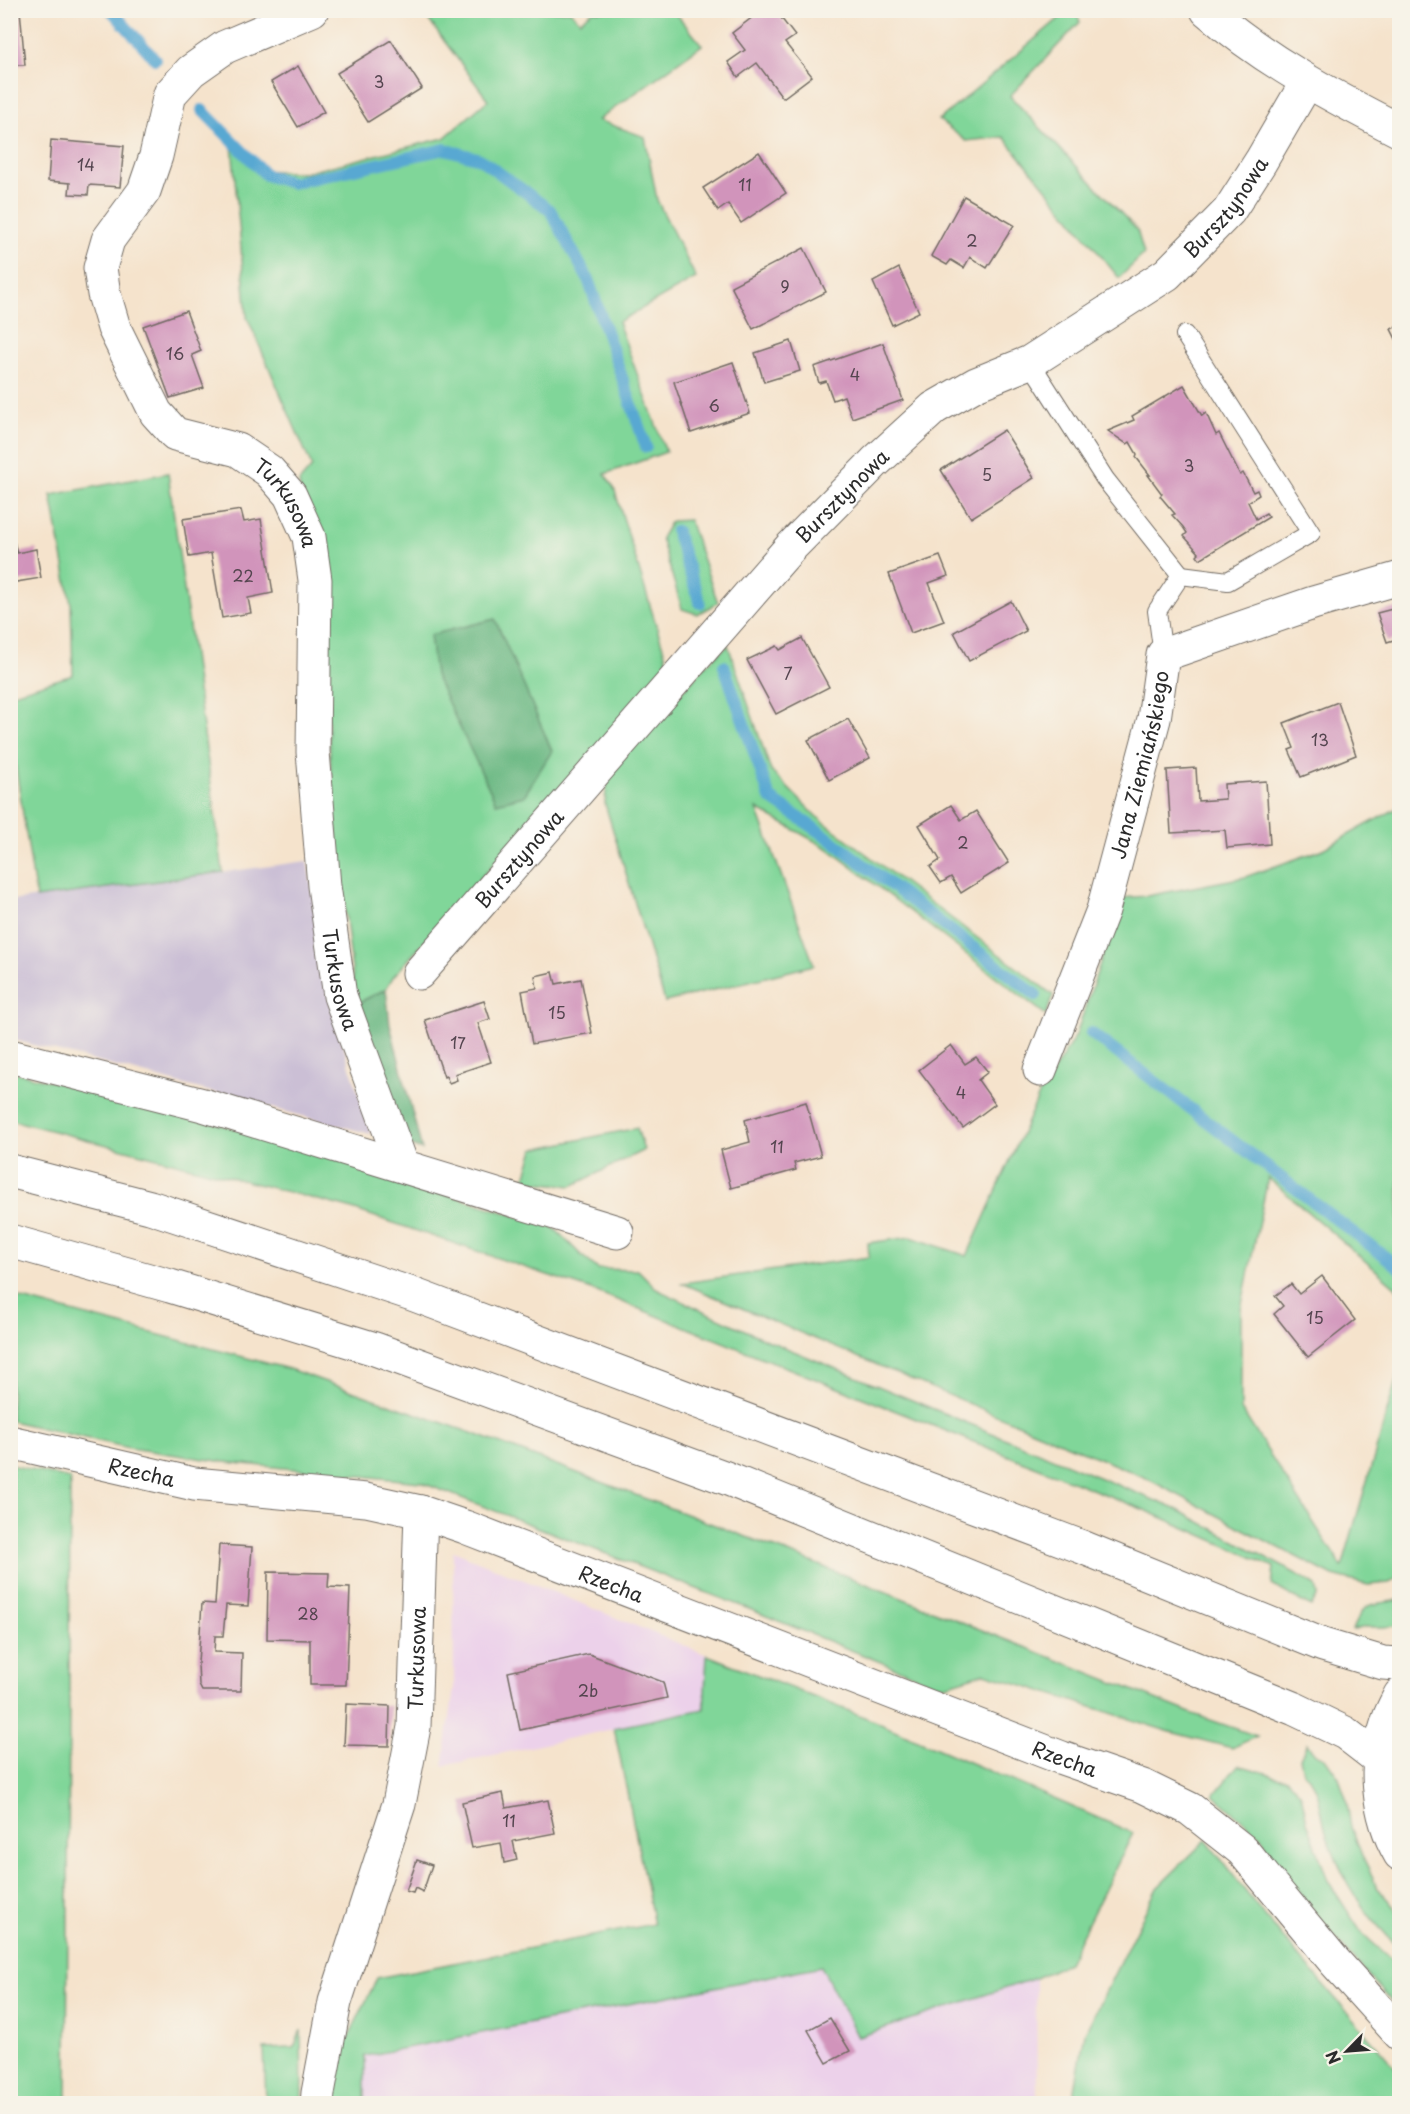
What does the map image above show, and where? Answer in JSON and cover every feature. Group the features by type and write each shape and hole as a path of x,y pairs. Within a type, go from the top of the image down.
{"street":[{"name":"Turkusowa","path":"312,10 225,47 191,71 170,94 156,156 144,191 108,240 100,268 104,294 114,328 156,413 175,434 238,450 269,471 290,495 309,537 315,580 313,752 320,846 338,985 340,996 402,1165"},
{"path":"1207,10 1266,57 1400,131"},
{"name":"Bursztynowa","path":"419,973 783,556 874,462 934,408 976,384 1030,362 1167,274 1229,211 1262,161 1307,81"},
{"name":"Jana Ziemiańskiego","path":"1040,1070 1103,910 1154,719 1164,655 1313,603 1400,578"},
{"path":"10,1056 203,1105 617,1232"},
{"path":"10,1171 150,1207 412,1294 1082,1547 1323,1645 1383,1664 1400,1664"},
{"path":"10,1241 170,1286 375,1349 726,1478 1295,1709 1345,1733 1380,1760"},
{"name":"Rzecha","path":"10,1442 195,1484 366,1500 421,1512 476,1531 1062,1758 1143,1786 1190,1809 1242,1850 1335,1962 1400,2034"},
{"name":"Turkusowa","path":"317,2103 335,2002 399,1804 414,1727 421,1512"},
{"path":"1400,1695 1387,1722 1380,1760 1379,1785 1384,1816 1400,1854"}],"lane":[{"path":"1030,362 1105,478 1181,575 1228,581 1311,533 1185,335"},
{"path":"1164,655 1157,611 1181,575"}],"shaded area":[{"path":"307,861 339,1032 371,1134 11,1039 10,901"},
{"path":"453,1551 707,1655 705,1709 443,1766 454,1688"},
{"path":"822,1966 858,2037 1036,1978 1037,2103 365,2103 365,2056"}],"green space":[{"path":"422,11 570,11 580,21 593,11 674,11 702,45 598,120 645,137 657,200 696,278 618,322 666,452 605,474 614,488 669,667 393,977 386,989 356,1004 333,807 324,649 299,482 312,467 247,317 232,145 263,170 304,173 444,138 488,100"},
{"path":"1068,11 1076,11 1080,22 1010,96 1137,230 1144,254 1119,278 1004,137 966,141 939,120"},
{"path":"168,473 223,872 36,898 11,736 10,694 73,675 71,604 51,495"},
{"path":"689,520 718,603 697,614 682,609 661,538 671,521"},
{"path":"495,619 552,751 524,796 496,803 435,675 430,635"},
{"path":"728,645 771,771 816,816 1053,995 1046,1015 827,848 757,809 814,965 665,1002 605,804 607,774 707,664"},
{"path":"1399,807 1399,1290 1268,1178 1241,1309 1241,1409 1342,1567 1399,1371 1399,1577 1389,1583 1368,1585 1333,1576 1144,1477 682,1283 869,1257 868,1243 911,1237 967,1256 1040,1093 1076,1035 1122,898 1147,896 1245,877 1321,850"},
{"path":"386,989 390,1025 422,1150 400,1142 356,1004"},
{"path":"10,1071 257,1134 554,1228 598,1269 638,1270 658,1290 762,1338 1178,1510 1302,1577 1316,1586 1318,1595 1311,1607 1272,1585 1274,1567 1147,1511 592,1290 349,1208 11,1120"},
{"path":"637,1128 644,1150 572,1186 524,1181 534,1149"},
{"path":"11,1296 289,1369 480,1436 786,1552 1193,1714 1257,1736 1232,1748 1167,1731 985,1673 946,1685 935,1684 749,1609 420,1482 225,1462 129,1448 11,1421"},
{"path":"11,1465 70,1479 67,2103 11,2103"},
{"path":"1399,1600 1399,1625 1352,1630 1365,1608"},
{"path":"707,1655 862,1716 1133,1833 1068,1963 1036,1978 858,2037 821,1966 365,2056 365,2103 336,2104 337,2061 377,1978 654,1924 614,1728 704,1709"},
{"path":"1307,1744 1315,1754 1325,1758 1339,1778 1346,1798 1351,1827 1363,1858 1377,1887 1399,1913 1399,1948 1363,1907 1337,1861 1327,1836 1314,1785 1303,1772 1300,1758"},
{"path":"1238,1765 1287,1779 1301,1794 1307,1821 1328,1881 1361,1932 1399,1967 1399,2010 1331,1933 1287,1877 1260,1836 1214,1795"},
{"path":"1206,1840 1266,1918 1399,2072 1399,2103 1075,2104 1074,2095 1085,2033 1157,1888"},
{"path":"301,2030 302,2103 266,2103 264,2049 294,2048"}],"building":[{"path":"10,10 20,10 25,65 10,65"},
{"path":"762,10 775,10 795,36 785,43 812,76 783,98 757,63 738,77 728,62 745,50 732,33"},
{"path":"391,40 422,88 368,122 337,73"},
{"path":"298,66 324,112 298,127 271,82"},
{"path":"51,140 124,146 120,187 89,185 88,195 69,194 70,183 48,181"},
{"path":"759,152 786,193 741,223 728,204 718,211 703,188"},
{"path":"964,196 1014,225 987,268 970,257 964,268 951,260 947,265 931,256"},
{"path":"804,248 826,292 753,329 731,286"},
{"path":"899,268 919,312 892,325 873,282"},
{"path":"186,311 201,351 192,355 204,388 170,398 143,326"},
{"path":"1400,325 1400,347 1391,329"},
{"path":"791,341 800,371 764,382 755,353"},
{"path":"883,343 903,400 852,418 844,396 833,400 826,381 819,383 814,367"},
{"path":"733,362 750,413 691,433 674,382"},
{"path":"1184,385 1202,416 1206,413 1216,435 1219,433 1240,475 1243,473 1253,492 1257,490 1259,495 1248,502 1256,519 1266,513 1269,517 1200,559 1197,555 1199,553 1184,536 1187,533 1172,515 1175,514 1160,496 1162,494 1136,457 1137,454 1130,442 1127,444 1108,431 1134,420 1132,416"},
{"path":"1004,430 1034,478 971,518 941,470"},
{"path":"241,510 244,522 261,519 273,593 248,598 251,613 222,618 211,553 189,557 183,519"},
{"path":"10,541 14,541 17,553 36,549 41,578 10,583"},
{"path":"940,556 948,576 929,583 944,621 911,633 889,574"},
{"path":"1011,601 1026,631 969,661 954,632"},
{"path":"1400,607 1400,638 1387,642 1377,613"},
{"path":"802,638 829,687 776,714 747,660 777,646 780,650"},
{"path":"1338,702 1356,755 1301,777 1289,750 1294,748 1284,723"},
{"path":"848,719 870,758 829,780 808,740"},
{"path":"1196,768 1198,801 1225,799 1224,784 1266,781 1270,844 1227,848 1225,830 1171,833 1167,770"},
{"path":"951,805 961,820 976,811 1009,863 961,893 951,877 941,883 930,867 940,860 919,825"},
{"path":"553,972 556,984 581,979 592,1033 532,1044 522,991 537,988 535,976"},
{"path":"484,1001 490,1019 478,1023 491,1062 455,1074 457,1080 449,1083 446,1076 444,1077 425,1020"},
{"path":"951,1045 965,1064 976,1057 988,1072 978,1080 995,1104 963,1128 919,1070"},
{"path":"806,1102 821,1156 794,1163 796,1170 731,1188 721,1150 750,1142 745,1120"},
{"path":"1322,1276 1355,1320 1308,1357 1274,1314 1283,1306 1275,1296 1291,1284 1299,1294"},
{"path":"219,1545 252,1547 248,1606 226,1605 223,1636 215,1636 214,1652 242,1653 241,1691 202,1691 199,1685 198,1663 202,1603 215,1604"},
{"path":"268,1572 329,1573 328,1587 350,1588 346,1685 310,1685 310,1640 267,1639"},
{"path":"589,1654 663,1682 667,1698 520,1730 508,1672"},
{"path":"346,1704 390,1706 389,1746 344,1745"},
{"path":"503,1793 506,1808 548,1800 555,1833 513,1841 517,1860 504,1863 501,1843 472,1848 462,1802"},
{"path":"417,1860 432,1865 423,1892 415,1888 413,1893 406,1891"},
{"path":"830,2018 850,2051 827,2063 808,2030"}],"waterway":[{"path":"111,10 155,59"},
{"path":"202,110 266,175 292,183 445,149 480,159 550,210 588,279 646,447"},
{"path":"676,531 700,603"},
{"path":"724,666 770,798 826,836 1036,995"},
{"path":"1091,1033 1400,1268"}]}
